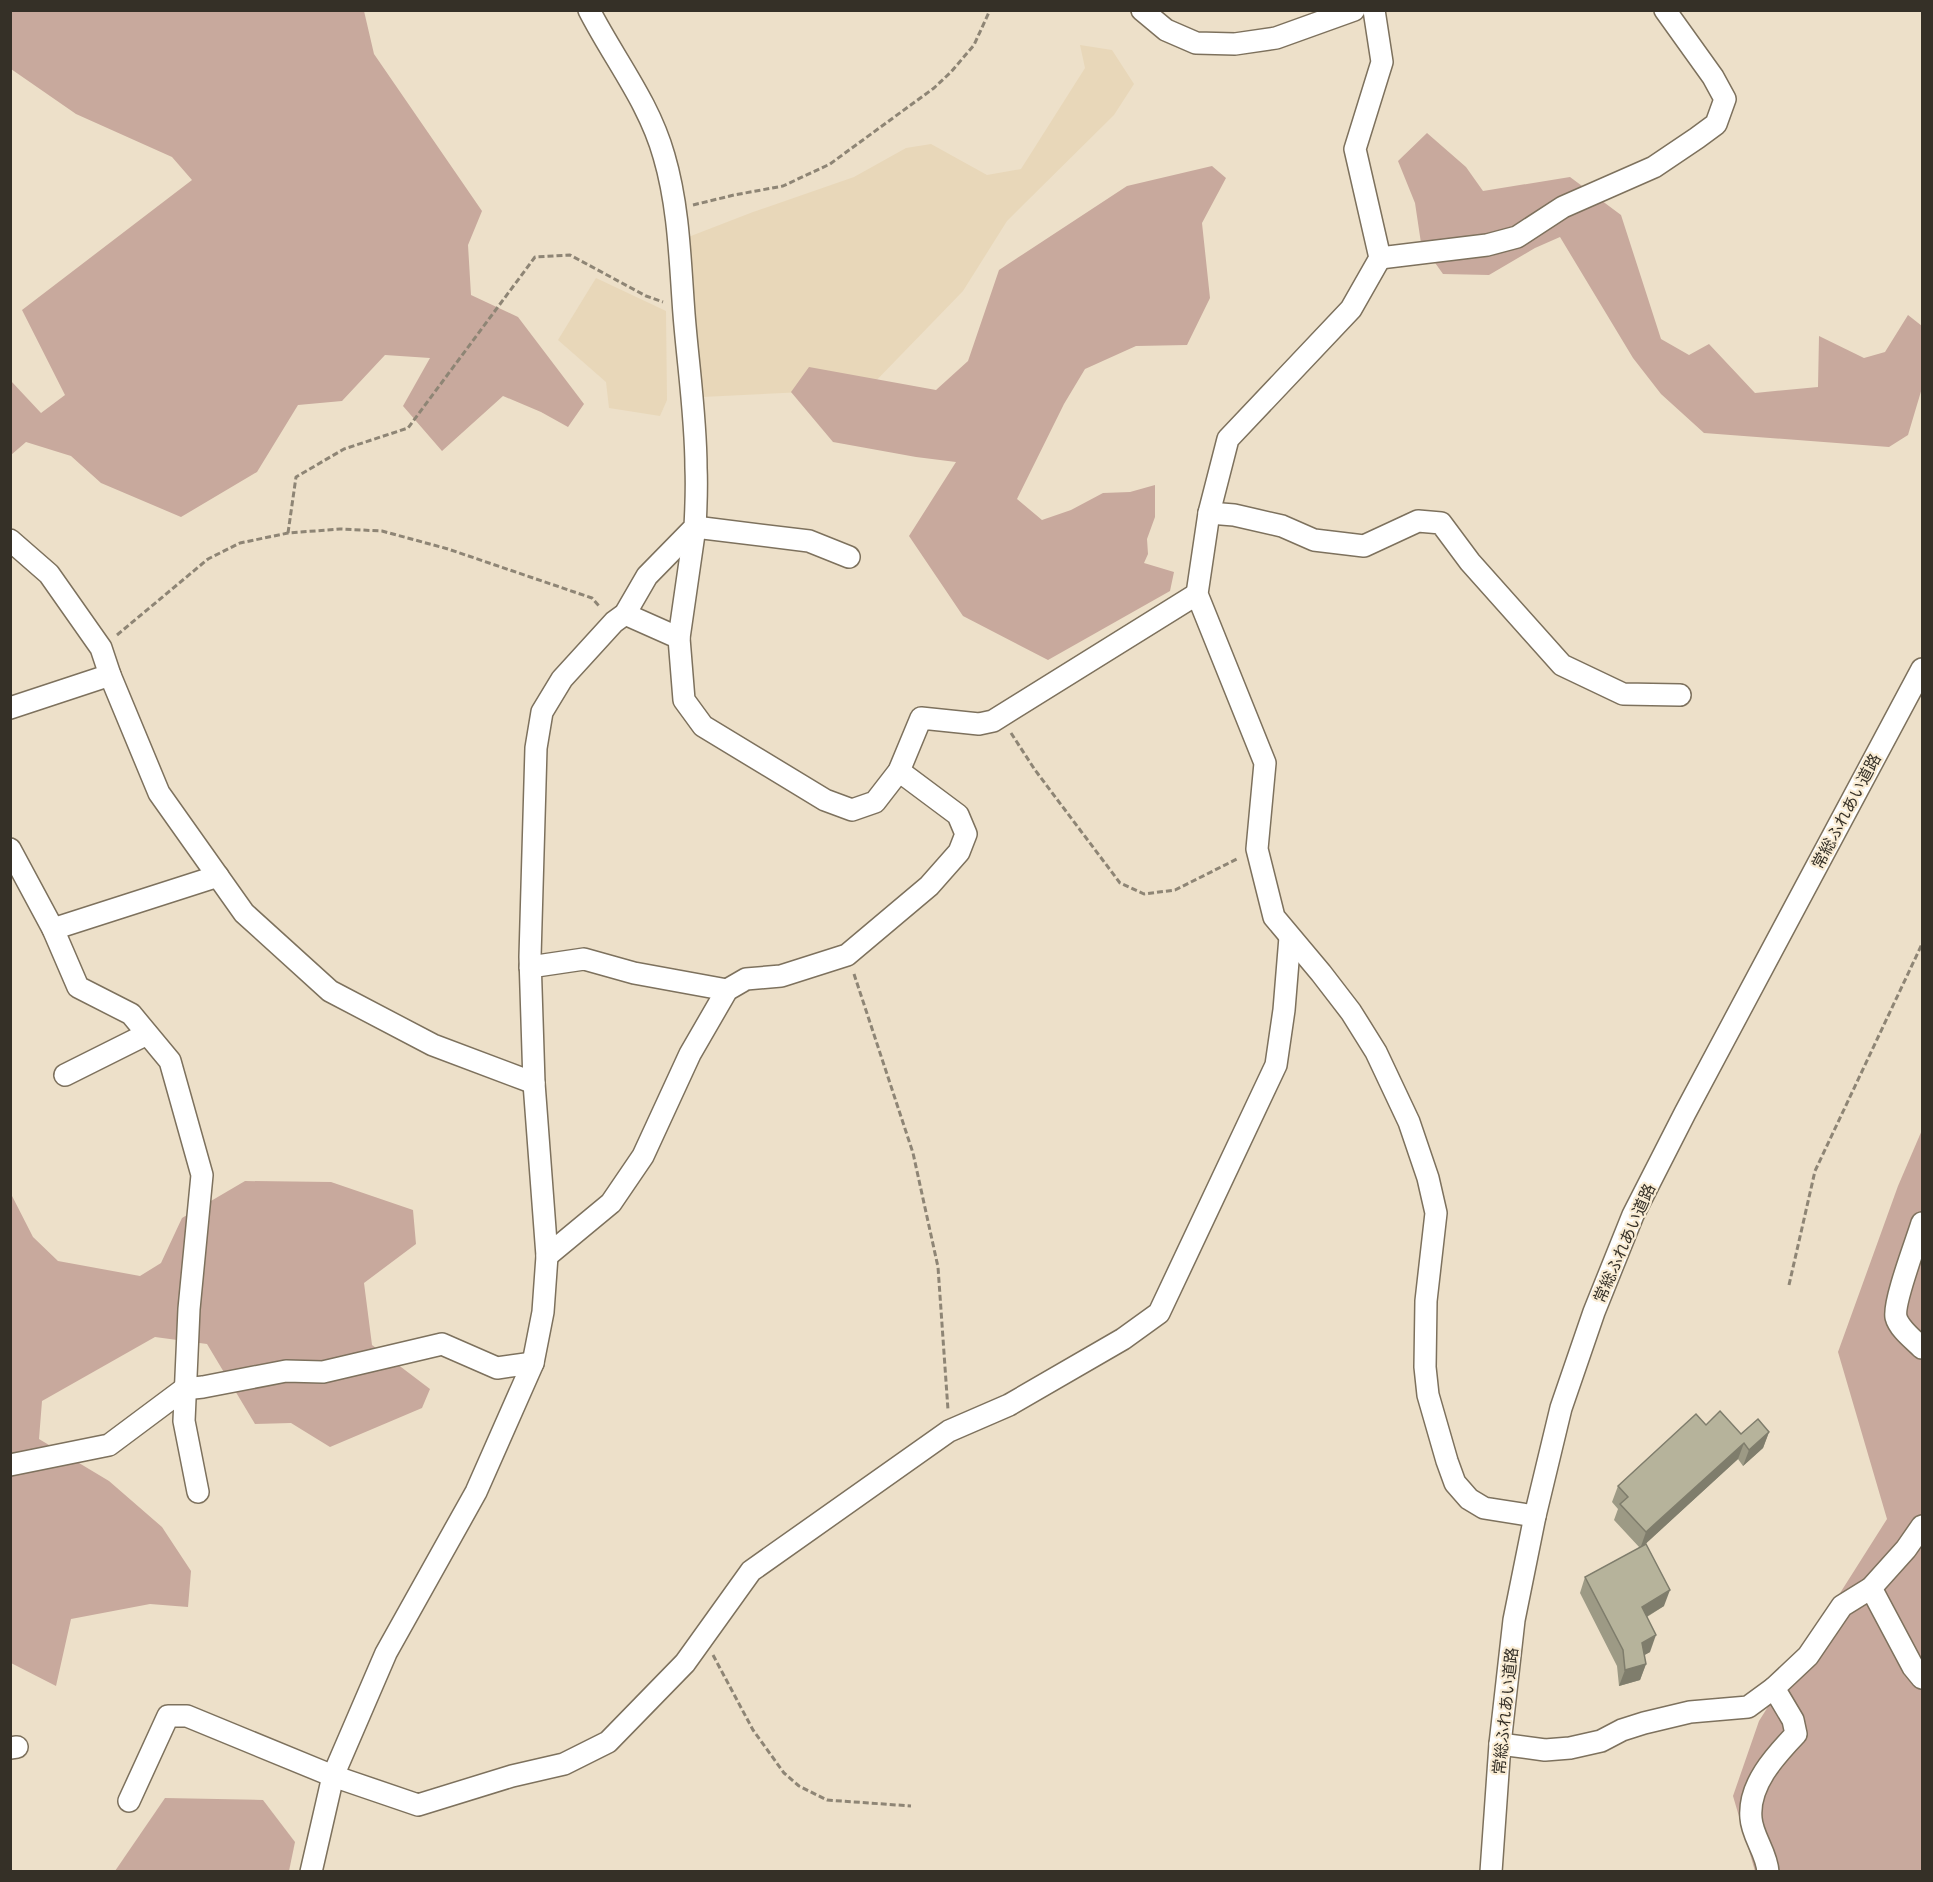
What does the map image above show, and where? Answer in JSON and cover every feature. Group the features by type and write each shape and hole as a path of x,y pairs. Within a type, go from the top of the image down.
{"street":[{"path":"589,10 605,42 635,88 652,120 665,156 675,210 683,278 696,466 695,527 679,638 684,700 703,726 825,800 852,810 875,802 899,771 921,718 979,724 993,721 1197,594"},
{"path":"1142,10 1166,30 1196,43 1235,44 1276,38 1354,10"},
{"path":"1374,10 1382,62 1355,149 1380,258 1351,309 1228,439 1209,513 1197,594 1265,763 1257,849 1274,917 1351,1012 1376,1052 1409,1122 1428,1178 1436,1213 1426,1301 1425,1367 1428,1395 1455,1483 1469,1499 1484,1508 1534,1516"},
{"path":"1380,258 1487,245 1517,237 1563,207 1654,167 1716,124 1725,99 1713,77 1665,10"},
{"path":"1209,513 1234,515 1282,526 1314,540 1364,546 1418,521 1442,522 1470,562 1562,665 1623,694 1680,695"},
{"path":"695,527 809,541 849,557"},
{"path":"311,1872 333,1776 386,1653 476,1492 533,1363 543,1312 547,1256 534,1083 530,967 536,748 542,712 562,679 619,618 646,576 695,527"},
{"path":"10,540 49,574 101,648 159,793 244,913 330,991 433,1045 534,1083"},
{"path":"619,618 679,638"},
{"name":"常総ふれあい道路","path":"1491,1872 1500,1744 1514,1620 1534,1516 1561,1408 1594,1312 1633,1215 1768,956 1923,669"},
{"path":"10,708 110,675"},
{"path":"547,1256 611,1203 643,1156 690,1054 728,990 746,979 781,976 847,955 929,886 959,852 966,834 958,815 899,771"},
{"path":"10,849 53,929 78,987 131,1014 170,1061 202,1175 184,1389 184,1421 198,1492"},
{"path":"53,929 218,876"},
{"path":"129,1801 168,1716 187,1716 333,1776 418,1804 512,1776 564,1764 608,1742 685,1663 751,1571 949,1431 1009,1406 1123,1340 1159,1313 1275,1065 1284,1010 1290,937"},
{"path":"530,967 584,959 634,973 728,990"},
{"path":"65,1075 147,1034"},
{"path":"1923,1223 1900,1291 1895,1316 1900,1326 1923,1348"},
{"path":"10,1465 109,1445 184,1389 286,1371 323,1372 442,1344 497,1368 533,1363"},
{"path":"1500,1744 1545,1750 1570,1748 1601,1741 1622,1730 1644,1723 1690,1712 1748,1707 1774,1688 1808,1656 1842,1606 1871,1588 1923,1526"},
{"path":"1871,1588 1913,1667 1923,1678"},
{"path":"1767,1872 1751,1818 1754,1794 1763,1774 1796,1734 1793,1720 1774,1688"}],"path":[{"path":"675,210 734,195 783,186 830,164 934,88 951,72 974,45 990,10"},
{"path":"288,533 296,477 344,449 408,428 535,257 570,255 646,296 684,310"},
{"path":"101,648 208,559 240,543 288,533 340,529 382,531 448,549 592,598 619,618"},
{"path":"1001,716 1035,770 1120,883 1144,894 1175,890 1257,849"},
{"path":"1789,1284 1815,1171 1923,944"},
{"path":"847,955 914,1153 938,1267 949,1431"},
{"path":"704,1638 753,1730 784,1773 799,1786 827,1800 911,1806"}],"shaded area":[{"path":"11,11 364,11 374,54 482,211 468,245 471,295 518,317 584,404 568,427 541,412 503,396 442,451 403,406 430,358 385,355 342,401 298,405 257,472 181,517 101,483 71,456 26,442 11,455 11,381 41,413 65,395 22,310 192,180 172,157 76,114 11,69"},
{"path":"1080,45 1112,50 1134,84 1114,115 1007,221 963,291 868,389 702,397 678,241 854,177 906,148 931,144 987,175 1021,169 1085,68"},
{"path":"1427,133 1466,167 1483,191 1570,177 1621,215 1661,339 1689,355 1709,344 1755,393 1818,387 1819,336 1864,358 1885,352 1908,315 1922,326 1922,388 1908,435 1889,447 1704,433 1661,394 1633,358 1560,237 1535,248 1489,275 1443,274 1421,243 1415,203 1398,161"},
{"path":"1212,166 1226,178 1202,223 1210,298 1187,345 1136,346 1085,369 1064,404 1017,499 1042,520 1071,510 1103,493 1130,492 1155,485 1155,517 1147,539 1148,554 1144,563 1174,572 1170,591 1048,660 963,616 909,536 956,462 833,442 791,392 809,367 936,390 968,361 999,270 1127,186"},
{"path":"596,278 666,311 667,400 660,416 609,408 606,382 558,340"},
{"path":"1922,1130 1922,1871 1755,1871 1733,1796 1759,1721 1887,1519 1838,1352 1898,1186"},
{"path":"245,1181 331,1182 413,1210 416,1244 364,1283 372,1345 430,1389 422,1408 330,1447 291,1423 255,1424 207,1344 155,1337 42,1401 39,1439 109,1481 162,1527 191,1571 188,1607 150,1604 71,1619 56,1686 11,1663 10,1192 33,1237 58,1261 140,1276 161,1263 182,1218"},
{"path":"165,1798 263,1800 295,1842 289,1871 115,1871"}],"building":[{"path":"1720,1411 1741,1434 1758,1419 1769,1432 1749,1450 1744,1443 1646,1532 1620,1504 1628,1497 1618,1486 1696,1414 1706,1425"},
{"path":"1646,1544 1670,1590 1642,1607 1656,1635 1642,1643 1646,1664 1625,1670 1623,1650 1585,1577"}]}
